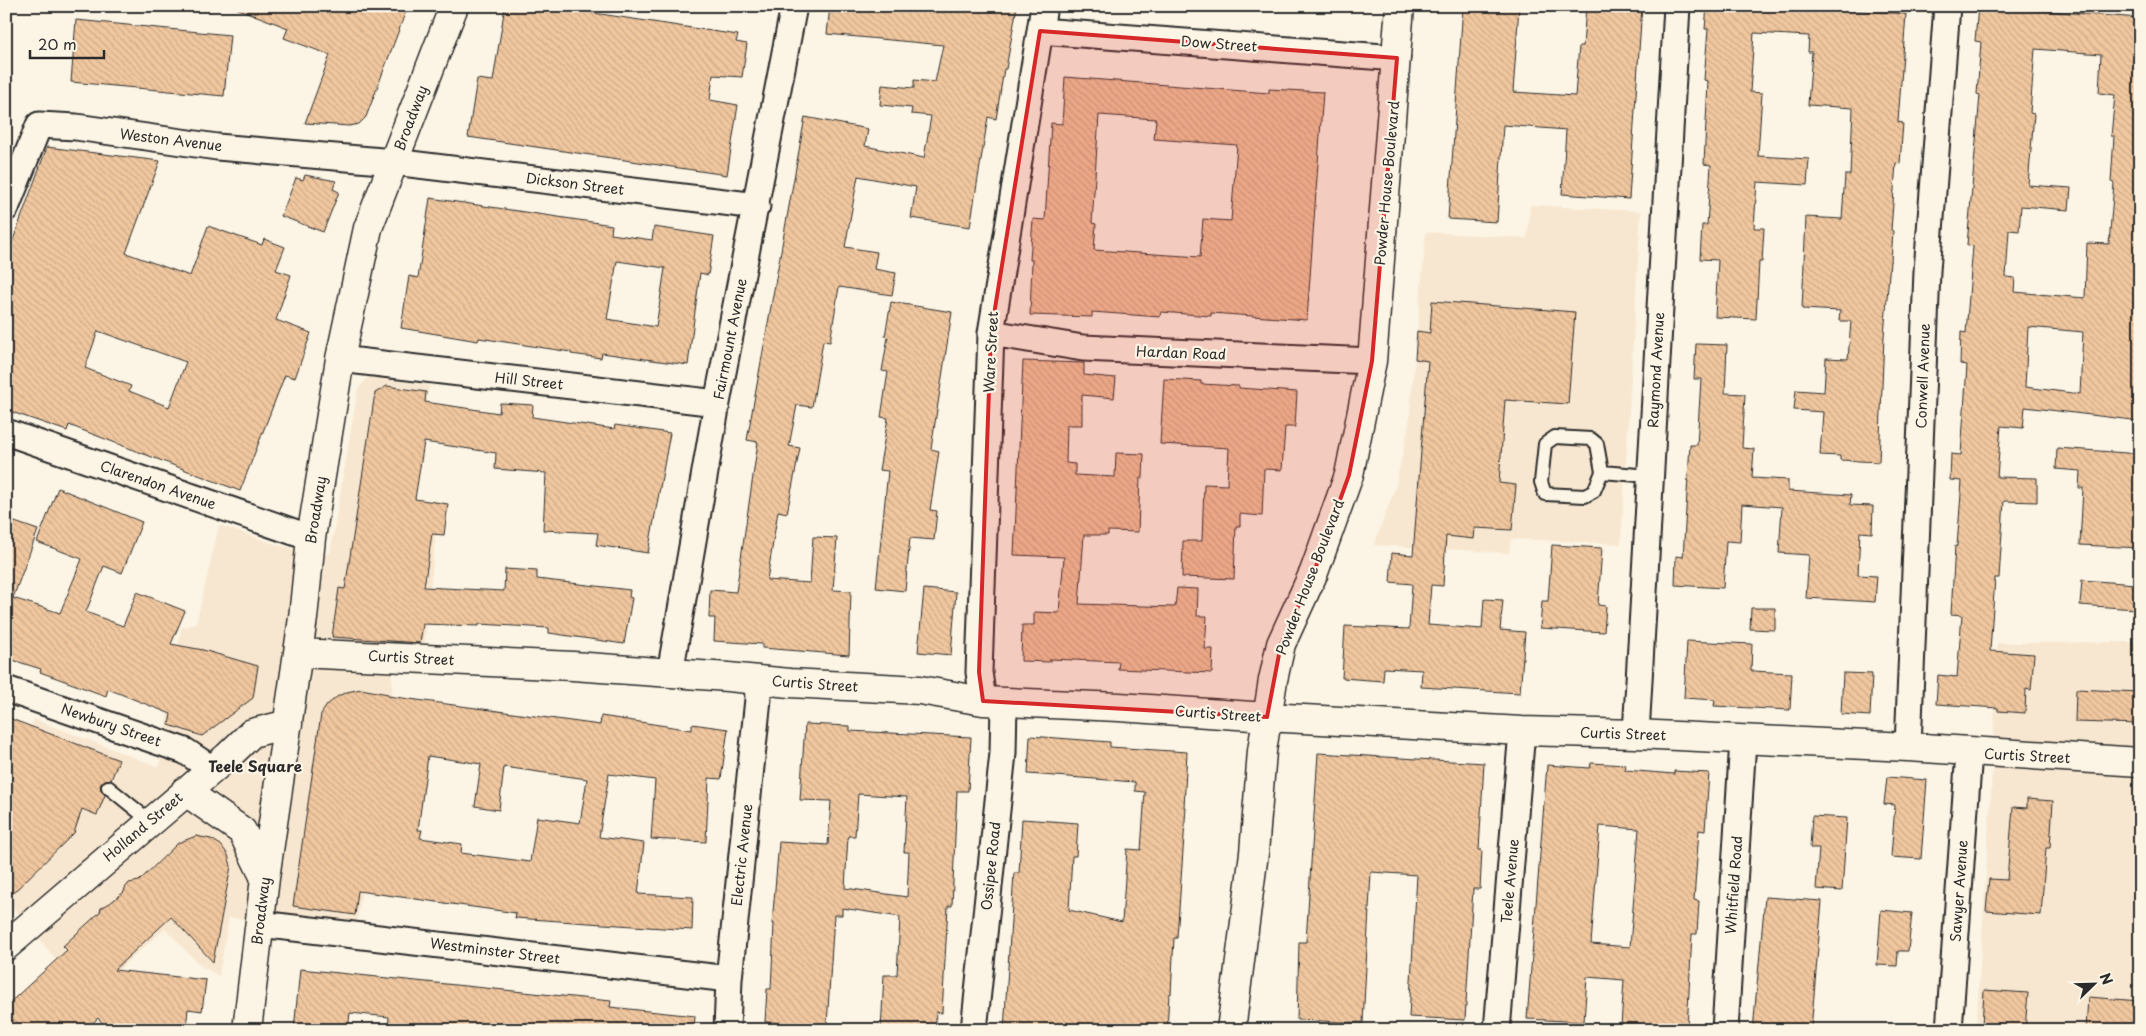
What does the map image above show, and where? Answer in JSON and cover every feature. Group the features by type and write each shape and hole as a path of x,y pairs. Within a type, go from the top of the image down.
{"main road":[{"name":"Broadway","path":"246,1030 265,878 298,653 311,538 340,359 368,228 454,6"},
{"name":"Powder House Boulevard","path":"1231,1030 1254,854 1262,752 1281,644 1314,572 1349,475 1372,361 1400,6"},
{"name":"Curtis Street","path":"298,653 670,673 757,681 920,690 993,702 1119,707 1522,731 1636,734 1908,747 2140,762"},
{"name":"Holland Street","path":"12,935 212,769 252,733 288,724"},
{"path":"185,791 242,831 265,878"}],"street":[{"name":"Fairmount Avenue","path":"670,673 718,403 794,6"},
{"name":"Ware Street","path":"993,702 979,672 991,333 1044,6"},
{"name":"Raymond Avenue","path":"1636,734 1677,6"},
{"name":"Conwell Avenue","path":"1908,747 1927,271 1947,6"},
{"name":"Dow Street","path":"1040,31 1397,58"},
{"name":"Weston Avenue","path":"6,208 38,125 76,128 217,147 394,162"},
{"name":"Dickson Street","path":"394,162 757,206"},
{"name":"Hardan Road","path":"991,333 1082,348 1372,361"},
{"name":"Hill Street","path":"340,359 718,403"},
{"name":"Clarendon Avenue","path":"6,432 311,538"},
{"name":"Electric Avenue","path":"727,1030 729,979 758,699 757,681"},
{"name":"Newbury Street","path":"6,689 185,751 212,769"},
{"name":"Ossipee Road","path":"974,1030 1002,753 993,702"},
{"name":"Teele Avenue","path":"1497,1030 1522,731"},
{"name":"Whitfield Road","path":"1725,1030 1743,740"},
{"name":"Sawyer Avenue","path":"1948,1030 1969,752"},
{"name":"Westminster Street","path":"260,924 729,979"}],"lane":[{"path":"1555,437 1591,439 1597,444 1602,472 1594,491 1585,496 1545,494 1541,482 1545,444 1555,437"},
{"path":"1602,472 1650,476"},
{"path":"108,787 150,821"}],"highlighted area":[{"path":"1040,31 1397,58 1372,361 1349,475 1314,572 1281,644 1267,717 983,701 979,672 991,333"}],"shaded area":[{"path":"1530,205 1641,211 1621,544 1511,539 1509,553 1374,545 1395,488 1409,424 1426,232 1527,238"},
{"name":"Teele Square","path":"369,376 429,385 410,500 439,501 424,652 392,655 392,694 357,923 229,918 219,976 201,966 165,929 129,960 89,1000 12,906 6,911 6,802 34,719 159,767 181,628 196,624 219,525 281,546 330,554 358,389"},
{"path":"2133,642 2140,645 2140,1030 1976,1030 1992,775 1997,643"}],"building":[{"path":"237,6 408,6 366,117 359,124 349,126 305,123 330,55 284,38 288,28 236,8"},
{"path":"505,6 548,6 738,35 736,42 747,44 742,77 713,75 710,100 738,105 727,175 468,137 477,79 493,81"},
{"path":"830,6 852,8 852,6 1017,6 996,119 988,117 970,227 911,218 916,187 858,176 845,247 877,252 874,269 896,273 892,295 839,287 830,342 823,341 812,407 797,405 789,446 800,448 787,513 778,511 767,580 810,583 813,537 837,538 833,590 851,591 849,655 762,648 762,644 714,641 715,618 709,618 710,590 736,592 758,442 747,440 805,117 868,129 865,146 924,158 931,116 911,114 912,108 880,105 882,85 914,88 914,80 935,82 943,45 827,34"},
{"path":"1463,6 1519,6 1513,92 1575,96 1579,46 1583,46 1586,6 1642,6 1629,199 1562,194 1566,130 1503,125 1497,222 1448,219"},
{"path":"1707,6 1837,6 1837,9 1906,14 1898,122 1903,123 1900,164 1896,163 1891,230 1893,231 1884,336 1879,462 1840,460 1840,456 1820,455 1823,412 1794,410 1796,390 1824,392 1826,358 1848,359 1851,321 1839,321 1840,311 1802,309 1806,217 1842,219 1845,175 1850,175 1853,108 1808,105 1812,52 1808,52 1809,36 1754,33 1750,92 1762,93 1758,156 1809,159 1807,185 1757,182 1754,228 1764,228 1762,262 1759,262 1756,319 1715,317 1718,260 1700,259 1702,225 1707,225 1711,165 1704,164 1708,81 1704,80 1708,29 1705,29"},
{"path":"1978,6 2140,18 2140,421 2025,407 2023,428 2001,426 1997,477 2037,478 2037,502 2004,501 1999,578 1995,578 1990,651 2034,654 2031,690 2026,689 2025,713 1998,711 1998,708 1936,704 1938,675 1957,677 1962,615 1951,614 1955,546 1957,546 1962,481 1950,480 1951,454 1961,455 1967,365 1960,364 1961,332 1966,333 1973,246 1967,245 1980,95 1977,94 1981,42 1975,41","holes":["2035,49 2101,54 2099,93 2115,95 2111,136 2114,136 2111,182 2114,183 2109,244 2087,243 2085,298 2014,292 2015,278 2006,277 2009,230 2019,231 2021,206 2069,210 2071,188 2028,185 2034,114 2030,113","2028,327 2083,332 2080,394 2025,387"]},
{"path":"76,20 230,35 224,96 71,82"},
{"path":"1065,77 1269,93 1269,89 1323,92 1307,320 1211,313 1211,316 1161,312 1160,317 1092,312 1092,317 1030,315 1032,260 1030,260 1033,219 1045,220 1051,123 1062,124","holes":["1099,115 1156,119 1154,139 1237,145 1231,221 1203,219 1200,257 1094,250 1096,224 1092,223"]},
{"path":"47,147 160,161 126,253 190,276 208,226 262,245 264,239 285,247 276,270 291,275 276,320 311,333 295,378 285,375 240,491 69,425 67,431 6,410 6,259","holes":["98,331 186,362 169,407 129,391 131,386 85,368"]},
{"path":"305,175 336,181 333,189 339,192 323,232 281,216 296,178 303,180"},
{"path":"430,198 612,225 611,234 652,240 654,227 714,236 708,275 700,273 688,365 602,353 601,358 479,338 478,341 401,328 409,276 418,278","holes":["617,261 665,268 656,327 607,319"]},
{"path":"1432,301 1575,312 1568,404 1505,400 1499,483 1516,485 1512,530 1475,528 1474,539 1446,536 1443,586 1431,585 1428,625 1482,629 1484,599 1503,600 1500,630 1525,632 1520,693 1421,687 1422,670 1384,668 1383,681 1342,678 1345,626 1409,629 1412,584 1390,582 1392,553 1413,555 1428,361 1415,359 1417,331 1430,333"},
{"path":"891,302 952,312 931,449 939,451 930,510 937,511 934,540 910,538 905,591 876,588 888,471 879,470 888,418 881,417 888,372 882,371 888,337 885,336"},
{"path":"1696,344 1727,345 1725,393 1745,394 1742,448 1754,449 1752,478 1788,480 1788,491 1851,495 1850,505 1873,506 1872,533 1860,532 1858,575 1877,576 1875,602 1806,598 1809,555 1779,553 1782,507 1742,504 1740,542 1726,541 1723,588 1675,585 1676,556 1683,557 1690,445 1697,445 1701,379 1694,379"},
{"path":"1023,361 1084,363 1084,375 1116,378 1114,398 1082,395 1082,425 1067,425 1066,463 1075,464 1075,475 1115,477 1116,453 1144,454 1143,478 1140,478 1138,532 1108,531 1108,535 1084,535 1079,604 1175,607 1177,588 1198,589 1197,616 1207,616 1205,649 1213,649 1212,673 1118,669 1119,662 1050,659 1050,662 1021,661 1022,625 1034,625 1034,612 1059,613 1064,557 1014,555"},
{"path":"1164,379 1201,381 1201,384 1239,386 1239,388 1297,392 1295,427 1285,427 1282,470 1264,469 1262,516 1240,514 1240,526 1236,526 1234,579 1182,577 1183,541 1202,541 1204,484 1227,485 1229,448 1160,444"},
{"path":"387,386 426,392 425,402 499,413 500,403 533,405 532,417 614,429 615,425 670,433 648,553 596,545 598,533 543,530 546,473 495,469 496,453 424,442 415,499 448,504 444,535 432,534 424,587 504,591 505,569 537,571 537,579 630,590 629,597 632,598 624,644 549,633 549,628 479,624 479,626 423,624 420,643 332,637 339,588 345,589 375,393"},
{"path":"2057,448 2140,454 2140,548 2080,545 2083,488 2079,488 2080,471 2056,469"},
{"path":"58,488 142,522 122,573 104,566 86,612 123,626 137,592 185,611 171,644 203,650 258,666 253,698 202,736 169,725 171,714 108,689 106,696 40,672 41,669 6,658 6,519 38,530 13,598 60,613 82,559 37,542"},
{"path":"1552,545 1602,548 1598,605 1606,606 1604,632 1540,628 1542,601 1548,601"},
{"path":"2082,580 2136,584 2135,609 2080,605"},
{"path":"924,589 956,592 951,655 918,652"},
{"path":"1751,608 1775,608 1775,630 1750,629"},
{"path":"1687,641 1752,644 1751,671 1792,673 1790,710 1714,706 1715,700 1684,698"},
{"path":"1843,673 1872,674 1870,716 1841,714"},
{"path":"361,689 388,694 388,696 600,725 601,716 692,730 692,724 728,729 721,779 709,778 706,842 651,839 655,780 609,774 599,837 644,843 638,894 693,897 692,930 515,918 516,913 358,891 355,915 293,906 321,714 327,705 338,696","holes":["428,756 481,764 475,806 499,810 504,767 587,779 580,823 537,817 530,862 461,853 462,844 420,838 422,830 418,830"]},
{"path":"2076,689 2140,692 2140,724 2075,722"},
{"path":"6,717 119,760 111,780 105,780 100,785 105,795 97,815 82,809 74,833 6,900"},
{"path":"805,724 850,726 850,731 971,737 968,791 957,791 952,906 948,906 942,1013 936,1012 935,1030 881,1030 884,975 897,975 900,917 842,908 842,915 834,915 827,1025 765,1022 767,989 771,989 774,924 772,924 779,842 828,845 831,801 800,800","holes":["858,794 907,797 904,852 909,852 907,897 845,888 848,836 855,836"]},
{"path":"1030,736 1110,742 1110,747 1187,752 1184,807 1186,807 1177,938 1174,938 1167,1030 1077,1030 1057,1028 1057,1030 1004,1030 1014,873 1019,873 1022,819 1078,823 1076,856 1072,856 1069,910 1122,922 1127,849 1141,850 1145,792 1135,791 1135,782 1028,774"},
{"path":"1318,753 1484,763 1479,850 1482,850 1480,889 1473,889 1465,1020 1409,1017 1417,875 1371,872 1363,1023 1297,1020 1299,942 1306,942"},
{"path":"1591,763 1626,765 1625,770 1674,774 1674,771 1709,773 1705,831 1699,830 1694,900 1699,901 1697,934 1692,934 1687,1030 1621,1026 1624,980 1587,977 1584,1022 1527,1019 1547,765 1590,768","holes":["1600,826 1639,829 1630,947 1591,944"]},
{"path":"1887,777 1927,780 1921,859 1891,857 1895,805 1884,804"},
{"path":"2027,799 2053,801 2050,848 2046,848 2041,915 1986,911 1989,879 2007,880 2013,807 2027,808"},
{"path":"1812,816 1847,818 1842,891 1816,889 1819,848 1810,848"},
{"path":"196,836 211,839 221,845 228,855 231,866 213,962 171,917 114,970 206,980 202,1011 188,1009 186,1030 109,1030 98,1018 85,1030 6,1030 6,1006 67,950 63,946 100,912 101,908 124,892 129,883 139,881 178,843"},
{"path":"1765,897 1822,901 1811,1030 1753,1030"},
{"path":"1881,910 1912,913 1908,951 1898,951 1897,966 1877,965"},
{"path":"300,969 611,1001 610,1007 695,1016 694,1030 388,1030 389,1017 350,1013 348,1030 294,1030"},
{"path":"1984,990 2028,993 2025,1029 1982,1026"},
{"path":"2088,997 2140,1001 2140,1030 2086,1030"}],"district":[{"name":"Teele Square","path":"255,767"}]}
